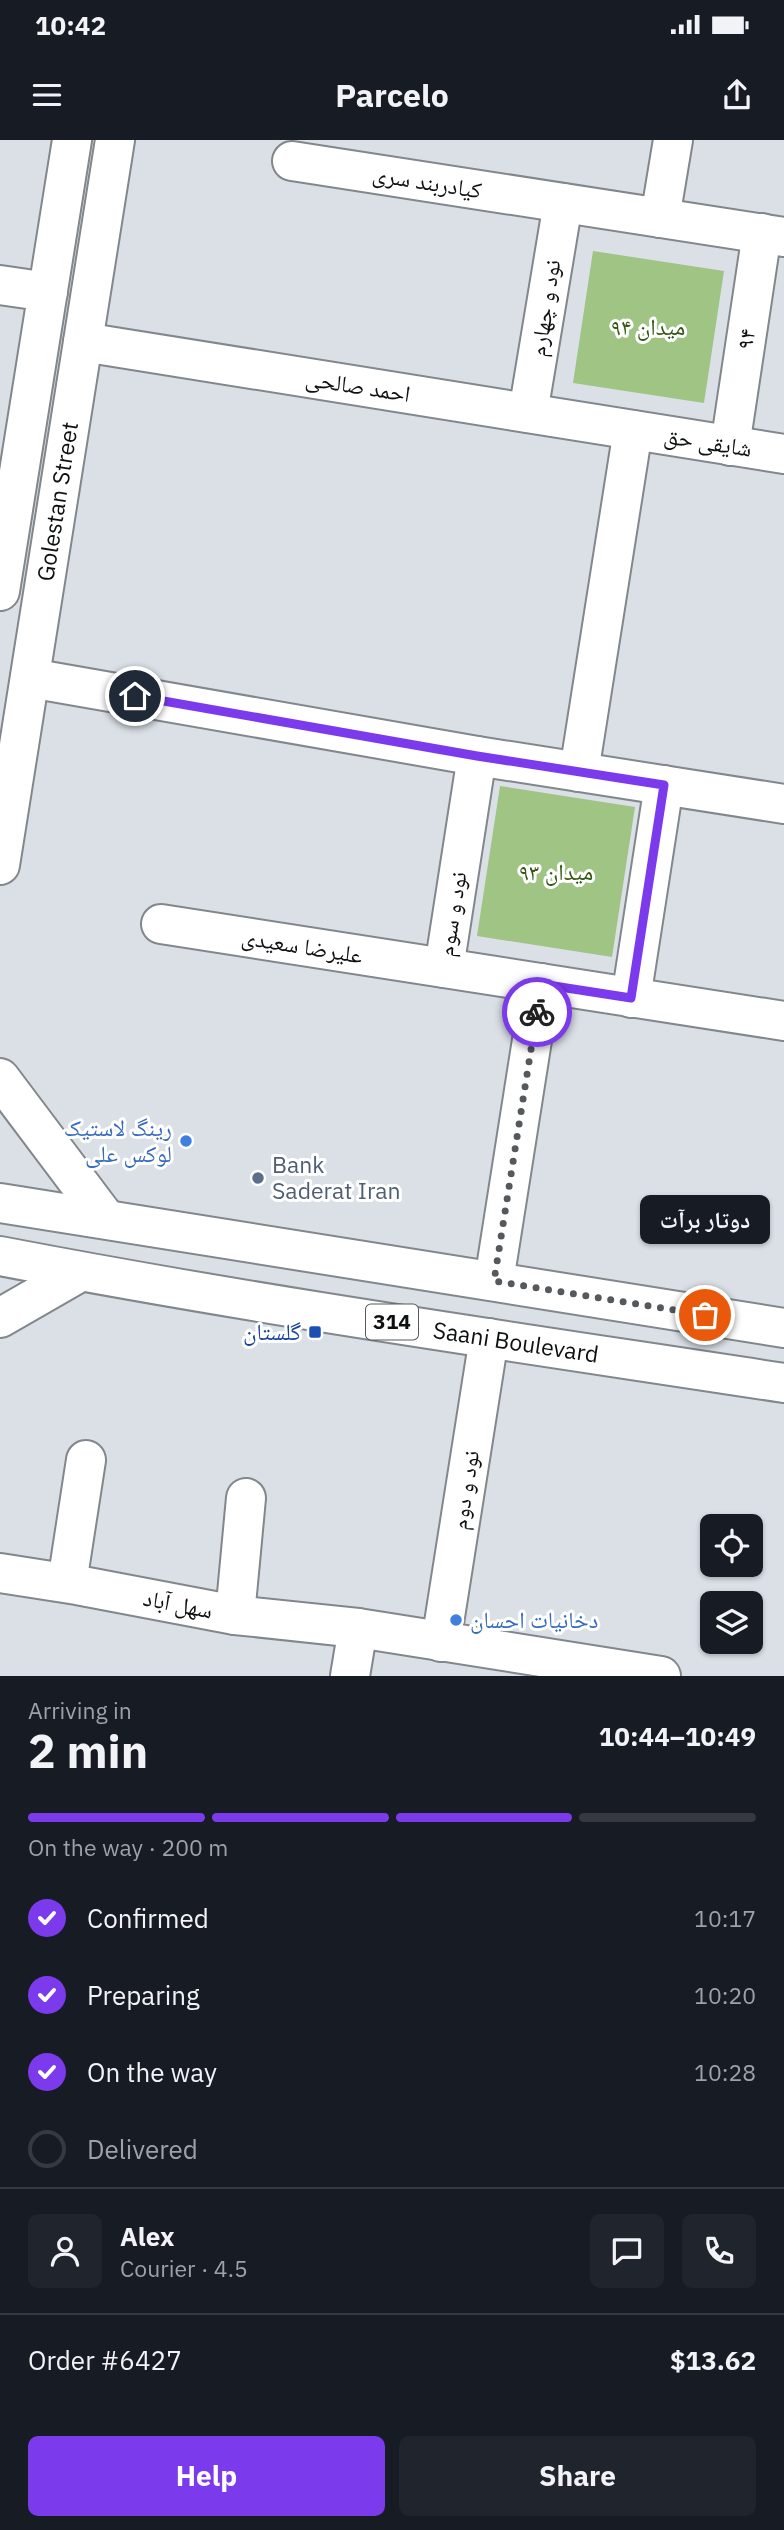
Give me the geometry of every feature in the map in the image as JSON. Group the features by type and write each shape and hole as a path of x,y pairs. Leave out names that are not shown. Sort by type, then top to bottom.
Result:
{"street":[{"name":"Golestan Street","path":"0,591 6,508 48,292 72,140"},
{"name":"Golestan Street","path":"0,864 116,140"},
{"path":"660,218 673,140"},
{"name":"کیادربند سری","path":"292,161 773,235"},
{"name":"نود و چهارم","path":"528,413 563,203"},
{"name":"۹۴","path":"730,446 773,235"},
{"path":"0,285 48,292"},
{"name":"احمد صالحی","path":"83,342 633,430"},
{"path":"579,772 633,430"},
{"name":"شایقی حق","path":"633,430 784,454"},
{"path":"30,678 477,756 784,804"},
{"name":"نود و سوم","path":"477,756 444,968 784,1021"},
{"path":"631,998 664,785"},
{"name":"علیرضا سعیدی","path":"161,924 444,968"},
{"path":"494,1281 541,984"},
{"path":"0,1078 106,1219"},
{"path":"0,1203 784,1328"},
{"name":"Saani Boulevard","path":"0,1256 80,1272 784,1383"},
{"path":"0,1318 80,1272"},
{"name":"نود و دوم","path":"441,1642 489,1338"},
{"path":"67,1583 86,1460"},
{"path":"235,1615 246,1498"},
{"name":"سهل آباد","path":"0,1573 235,1615 358,1628 441,1642 525,1665 661,1676"},
{"path":"350,1676 358,1628"}],"green space":[{"name":"میدان ۹۴","path":"593,251 724,271 704,403 573,383"},
{"name":"میدان ۹۳","path":"500,786 635,807 612,957 477,936"}],"way so far":[{"path":"537,1012 494,1281 705,1315"}],"place":[{"name":"رینگ لاستیک لوکس علی","path":"186,1141"},
{"name":"Bank Saderat Iran","path":"258,1178"},
{"name":"دوتار برآت","path":"705,1315"},
{"name":"گلستان","path":"315,1332"},
{"name":"دخانیات احسان","path":"456,1620"}],"route":[{"path":"135,696 477,756 664,785 631,998 541,984 537,1012"}]}
